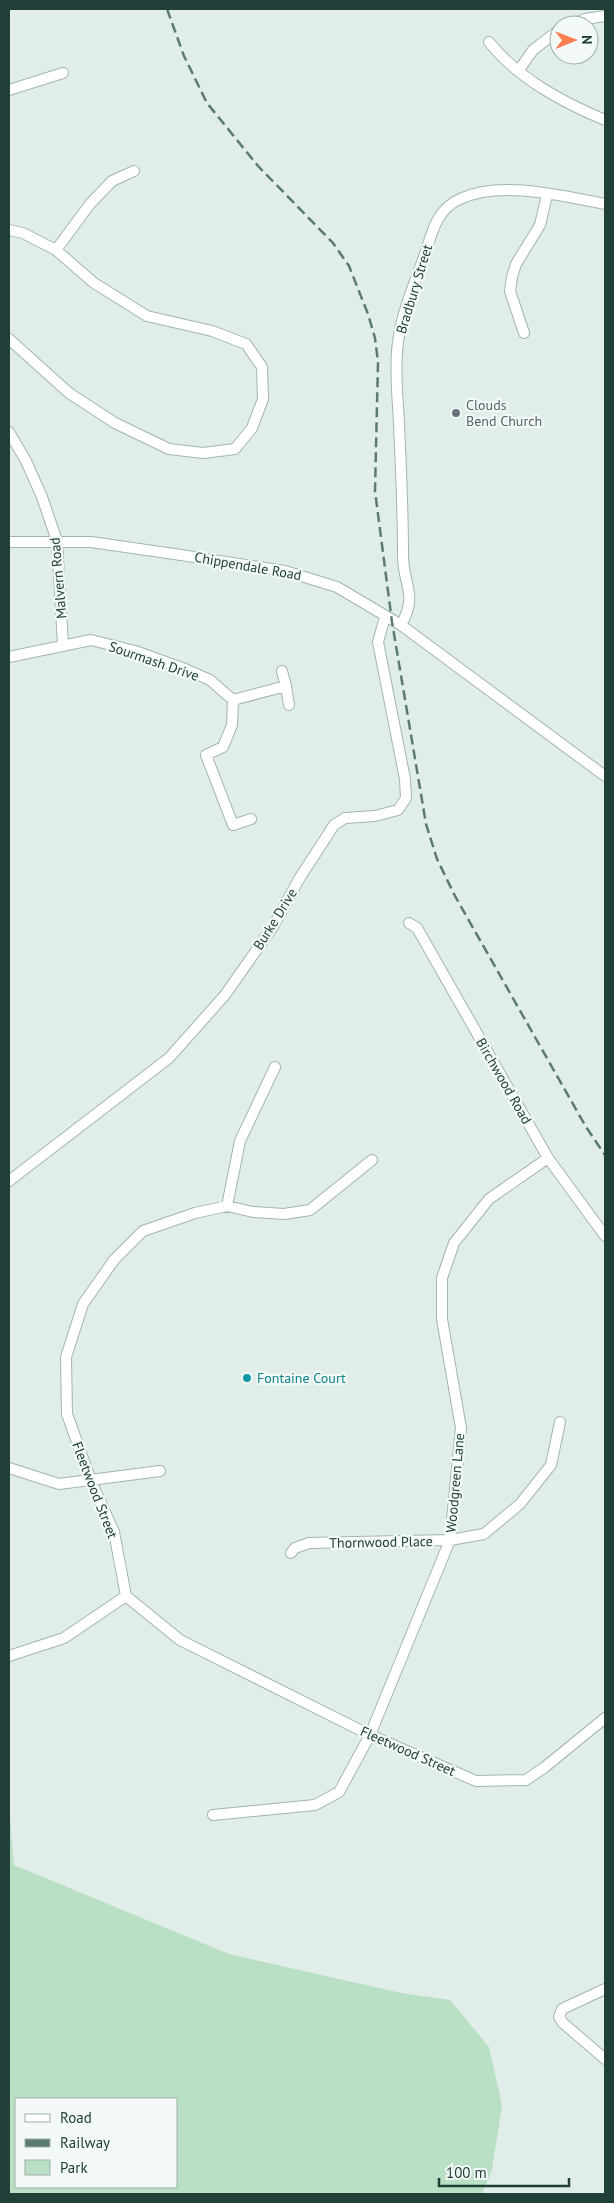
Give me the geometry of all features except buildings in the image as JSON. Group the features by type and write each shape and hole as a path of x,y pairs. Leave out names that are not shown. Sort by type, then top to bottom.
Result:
{"street":[{"path":"519,70 533,50 549,38"},
{"path":"489,42 499,54 556,98 605,120"},
{"path":"9,90 63,73"},
{"path":"56,250 90,204 112,181 134,171"},
{"name":"Bradbury Street","path":"401,625 409,610 410,598 402,564 402,486 397,352 403,318 433,229 443,210 458,199 478,192 499,190 547,194 605,204"},
{"path":"524,333 510,291 512,277 516,264 540,225 547,194"},
{"path":"9,230 23,234 56,250 94,283 147,316 212,331 246,344 262,367 263,399 252,428 235,449 203,453 169,449 115,423 69,393 9,339"},
{"name":"Malvern Road","path":"9,432 26,461 42,497 57,541 62,645"},
{"name":"Chippendale Road","path":"9,542 91,542 285,571 337,587 401,625 605,776"},
{"name":"Burke Drive","path":"9,1181 169,1058 226,995 274,925 299,879 334,825 345,818 375,816 398,810 406,798 405,779 378,642 385,617"},
{"name":"Sourmash Drive","path":"9,657 91,640 136,651 210,680 233,700"},
{"path":"282,671 289,705"},
{"path":"251,818 233,825 206,755 224,747 232,725 233,700 286,686"},
{"name":"Birchwood Road","path":"409,923 417,928 548,1158 605,1236"},
{"path":"228,1206 240,1141 275,1067"},
{"name":"Woodgreen Lane","path":"213,1815 315,1805 339,1792 370,1735 450,1540 461,1428 442,1319 442,1278 454,1243 489,1199 548,1158"},
{"name":"Fleetwood Street","path":"372,1160 310,1210 284,1214 253,1212 228,1206 195,1212 143,1231 114,1260 83,1304 66,1357 67,1414 91,1481 114,1532 126,1596 180,1640 370,1735 476,1781 526,1780 545,1768 605,1718"},
{"name":"Thornwood Place","path":"291,1553 295,1548 309,1543 450,1540 484,1534 520,1504 551,1465 560,1422"},
{"path":"9,1468 59,1484 160,1471"},
{"path":"9,1656 64,1638 126,1596"},
{"path":"605,1989 562,2009 559,2016 563,2023 605,2059"}],"green space":[{"path":"9,1807 14,1865 229,1954 401,1993 450,2000 489,2047 502,2105 492,2170 482,2194 9,2194"}],"railway":[{"path":"167,9 184,56 207,103 258,166 333,243 349,266 368,314 375,338 378,362 375,491 392,622 426,824 437,859 455,896 586,1127 605,1155"}],"place":[{"name":"Clouds Bend Church","path":"456,413"},
{"name":"Fontaine Court","path":"247,1378"}]}
